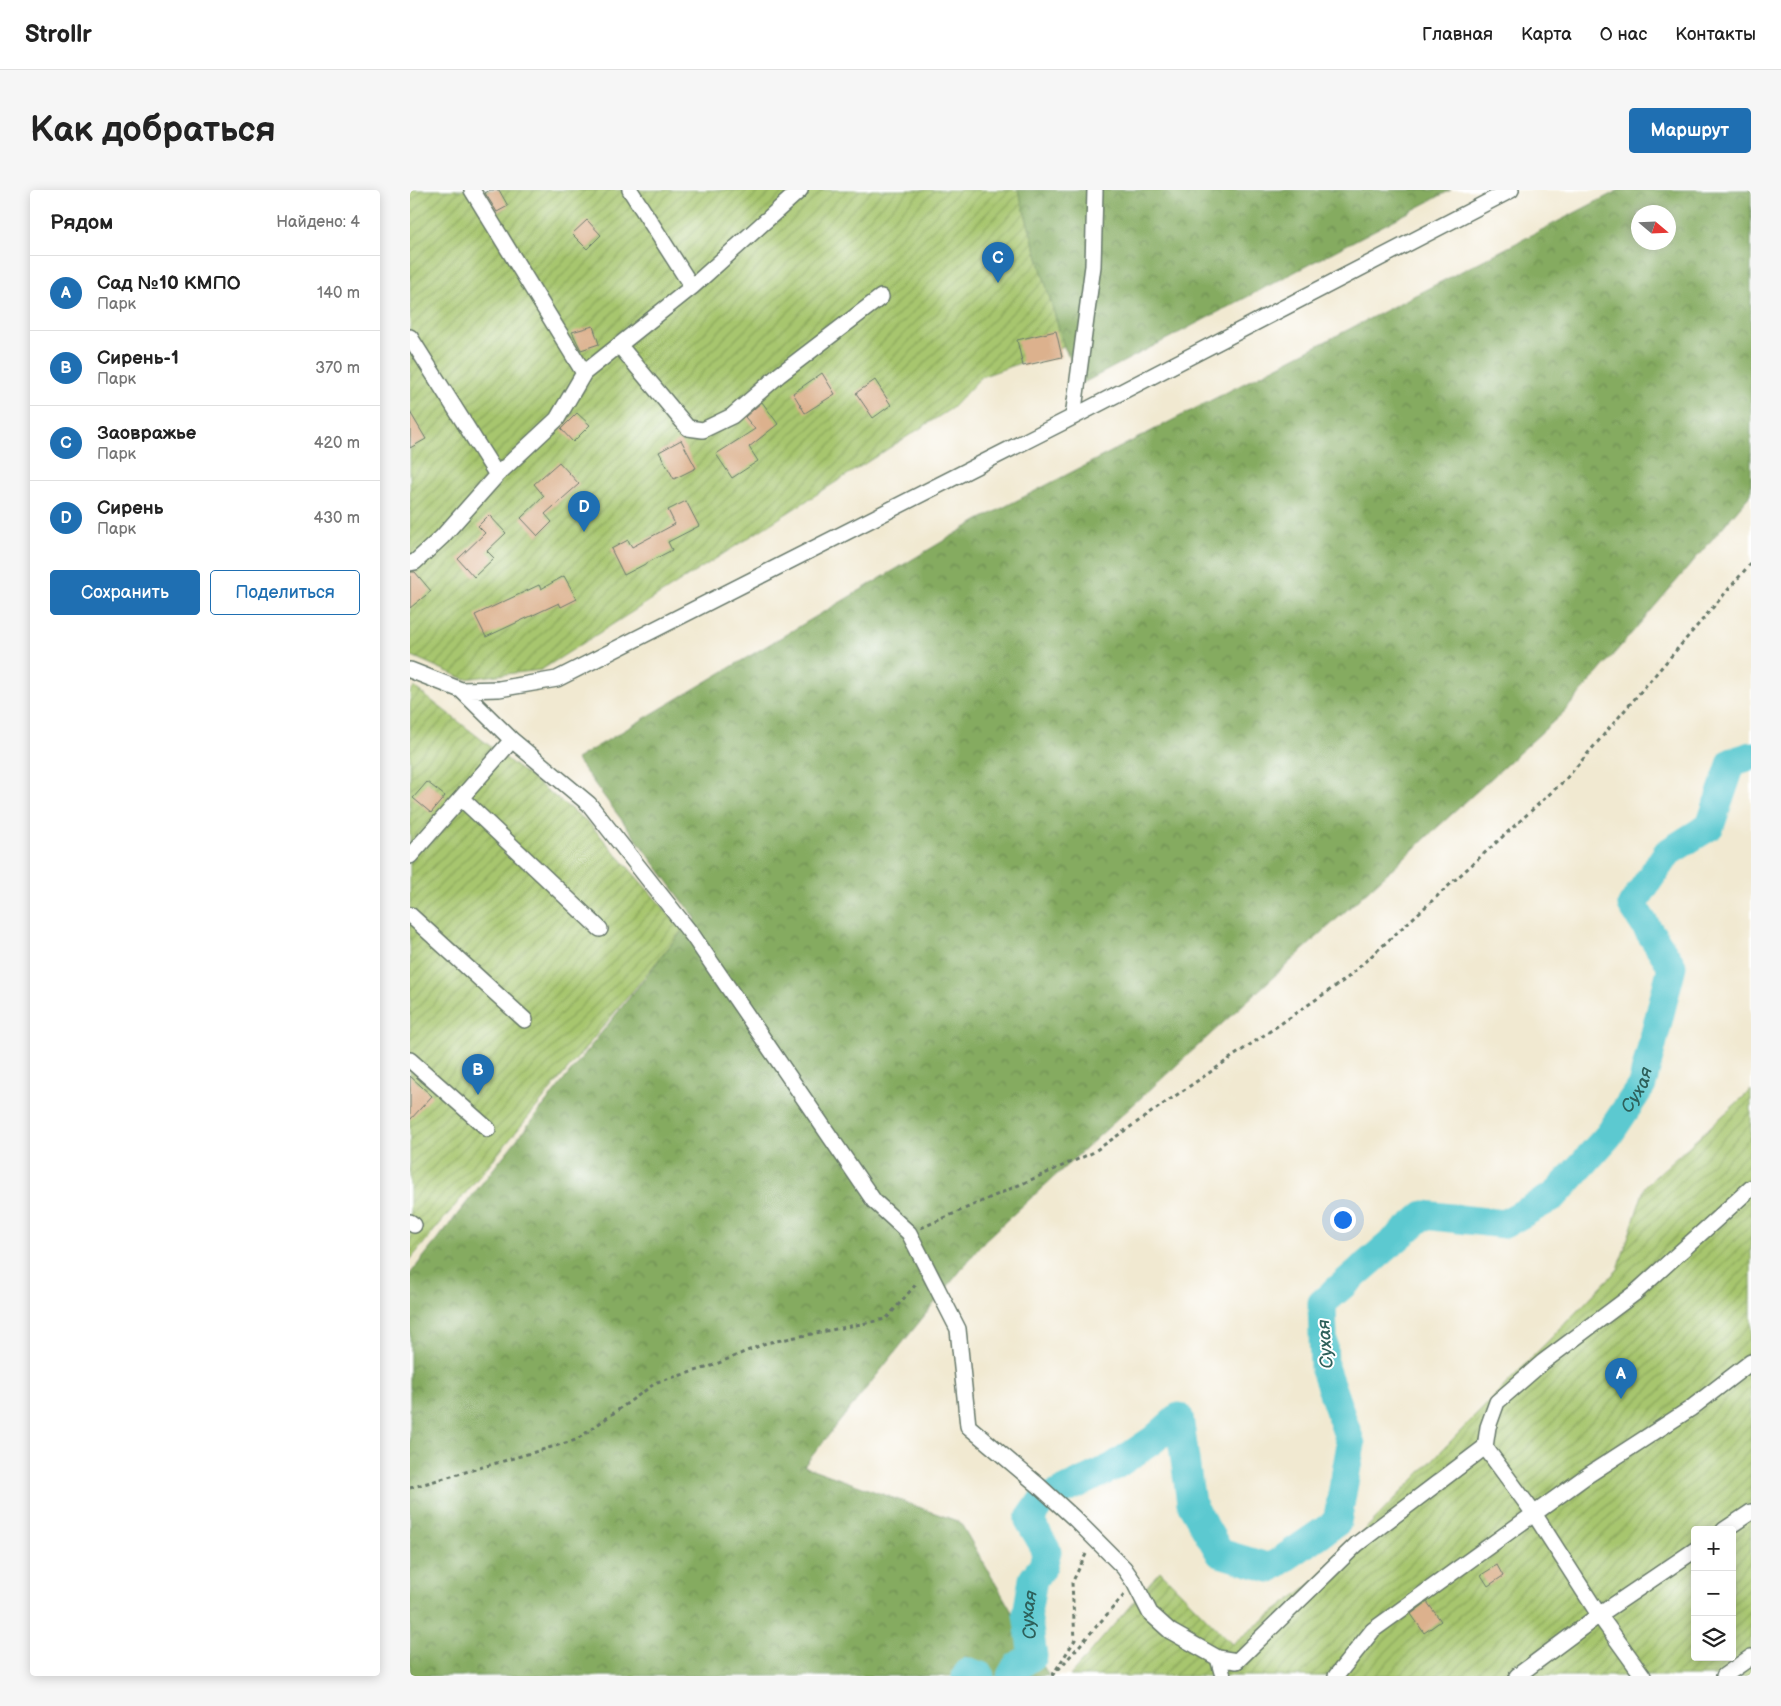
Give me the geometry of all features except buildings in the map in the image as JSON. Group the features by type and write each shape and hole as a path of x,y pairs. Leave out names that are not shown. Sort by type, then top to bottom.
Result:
{"street":[{"path":"472,190 584,373"},
{"path":"630,190 692,287"},
{"path":"410,563 414,562 442,537 497,475 557,420 584,373 692,287 800,190"},
{"path":"1073,417 1093,266 1095,190"},
{"path":"410,670 461,690 499,689 557,679 1073,417 1511,190"},
{"path":"619,345 688,428 703,430 732,416 779,375 881,297"},
{"path":"410,338 497,475"},
{"path":"461,690 512,740 589,804 693,936 874,1201 909,1233 958,1329 968,1426 1038,1484 1094,1537 1124,1568 1135,1584 1150,1613 1170,1631 1218,1658 1237,1661 1357,1544 1485,1447 1488,1427 1497,1402 1543,1362 1635,1294 1751,1189"},
{"path":"410,856 512,740"},
{"path":"461,798 600,929"},
{"path":"410,915 525,1020"},
{"path":"410,1060 488,1129"},
{"path":"1336,1676 1373,1630 1535,1515 1585,1477 1690,1409 1751,1362"},
{"path":"1485,1447 1535,1515 1599,1615 1643,1676"},
{"path":"1730,1526 1751,1512"},
{"path":"1517,1676 1599,1615 1691,1553"},
{"path":"1724,1676 1751,1656"},
{"path":"1218,1658 1223,1676"}],"path":[{"path":"909,1233 1092,1153 1346,979 1565,780 1751,563"},
{"path":"410,1488 576,1440 657,1382 709,1367 766,1343 886,1319 928,1270"},
{"path":"1052,1676 1075,1640 1072,1583 1094,1537"},
{"path":"1052,1676 1135,1584"}],"green space":[{"path":"410,190 1018,190 1064,347 981,377 952,408 541,670 464,679 410,655"},
{"path":"1018,190 1451,190 1083,383 1064,347"},
{"path":"1619,190 1751,190 1751,494 1565,711 985,1240 804,1466 960,1522 1049,1676 410,1676 410,1274 683,930 696,919 576,759 977,521"},
{"path":"414,687 589,823 683,930 410,1260 410,692"},
{"path":"1751,1090 1751,1676 1070,1676 1160,1571 1232,1644 1316,1580 1618,1269 1645,1186"}],"waterway":[{"name":"Сухая","path":"1011,1676 1016,1667 1033,1656 1027,1614 1033,1579 1043,1566 1047,1551 1029,1520 1042,1501 1113,1467 1153,1440 1179,1417 1191,1503 1220,1553 1270,1568 1337,1522 1351,1444 1324,1367 1322,1303 1424,1215 1504,1224 1554,1196 1608,1136 1642,1085 1672,966 1632,905 1667,853 1710,826 1732,762 1751,756"},
{"name":"Сухая","path":"966,1676 969,1672 980,1676"}],"place":[{"name":"Заовражье","path":"998,283"},
{"name":"Сирень","path":"584,532"},
{"name":"Сирень-1","path":"478,1095"},
{"name":"Сад №10 КМПО","path":"1621,1399"}]}
